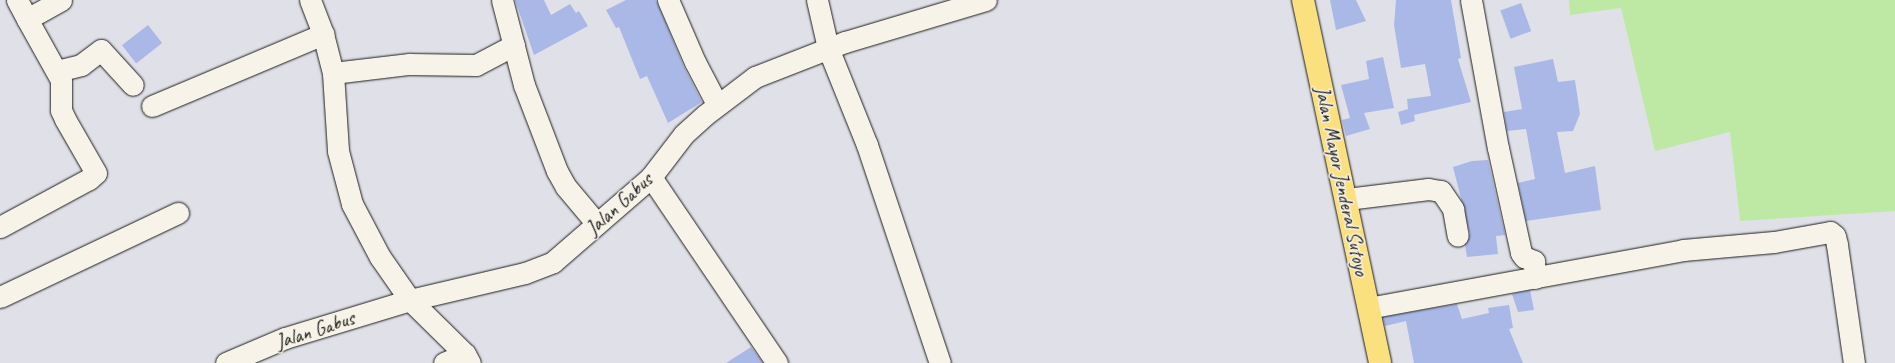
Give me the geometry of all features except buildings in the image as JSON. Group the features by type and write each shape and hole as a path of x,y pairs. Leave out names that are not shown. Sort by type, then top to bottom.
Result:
{"main road":[{"name":"Jalan Mayor Jenderal Sutoyo","path":"1303,0 1347,199 1380,363"}],"street":[{"path":"0,227 88,180 96,173 61,110 61,80 57,71 16,0"},
{"path":"27,19 61,0"},
{"path":"310,0 323,34 333,72 338,151 352,204 380,257 410,300 468,358"},
{"path":"502,0 524,85 557,171 566,187 597,224"},
{"path":"668,0 695,62 717,104"},
{"path":"817,0 836,45 860,126 940,363"},
{"name":"Jalan Gabus","path":"226,363 285,338 410,300 525,273 553,262 631,197 651,177 684,134 717,104 755,77 836,45 986,0"},
{"path":"1472,0 1498,148 1521,253 1535,270"},
{"path":"152,106 323,34"},
{"path":"333,72 409,64 476,65 514,45"},
{"path":"57,71 81,65 101,50 133,85"},
{"path":"651,177 777,363"},
{"path":"1347,199 1428,189 1441,191 1453,209 1458,236"},
{"path":"631,197 668,201"},
{"path":"0,297 178,213"},
{"path":"1367,300 1535,270 1683,250 1774,242 1830,232 1835,236 1837,245 1854,363"},
{"path":"444,363 468,358"}],"green space":[{"path":"1569,0 1895,0 1895,211 1740,221 1730,132 1655,151 1621,8 1570,15"}]}
